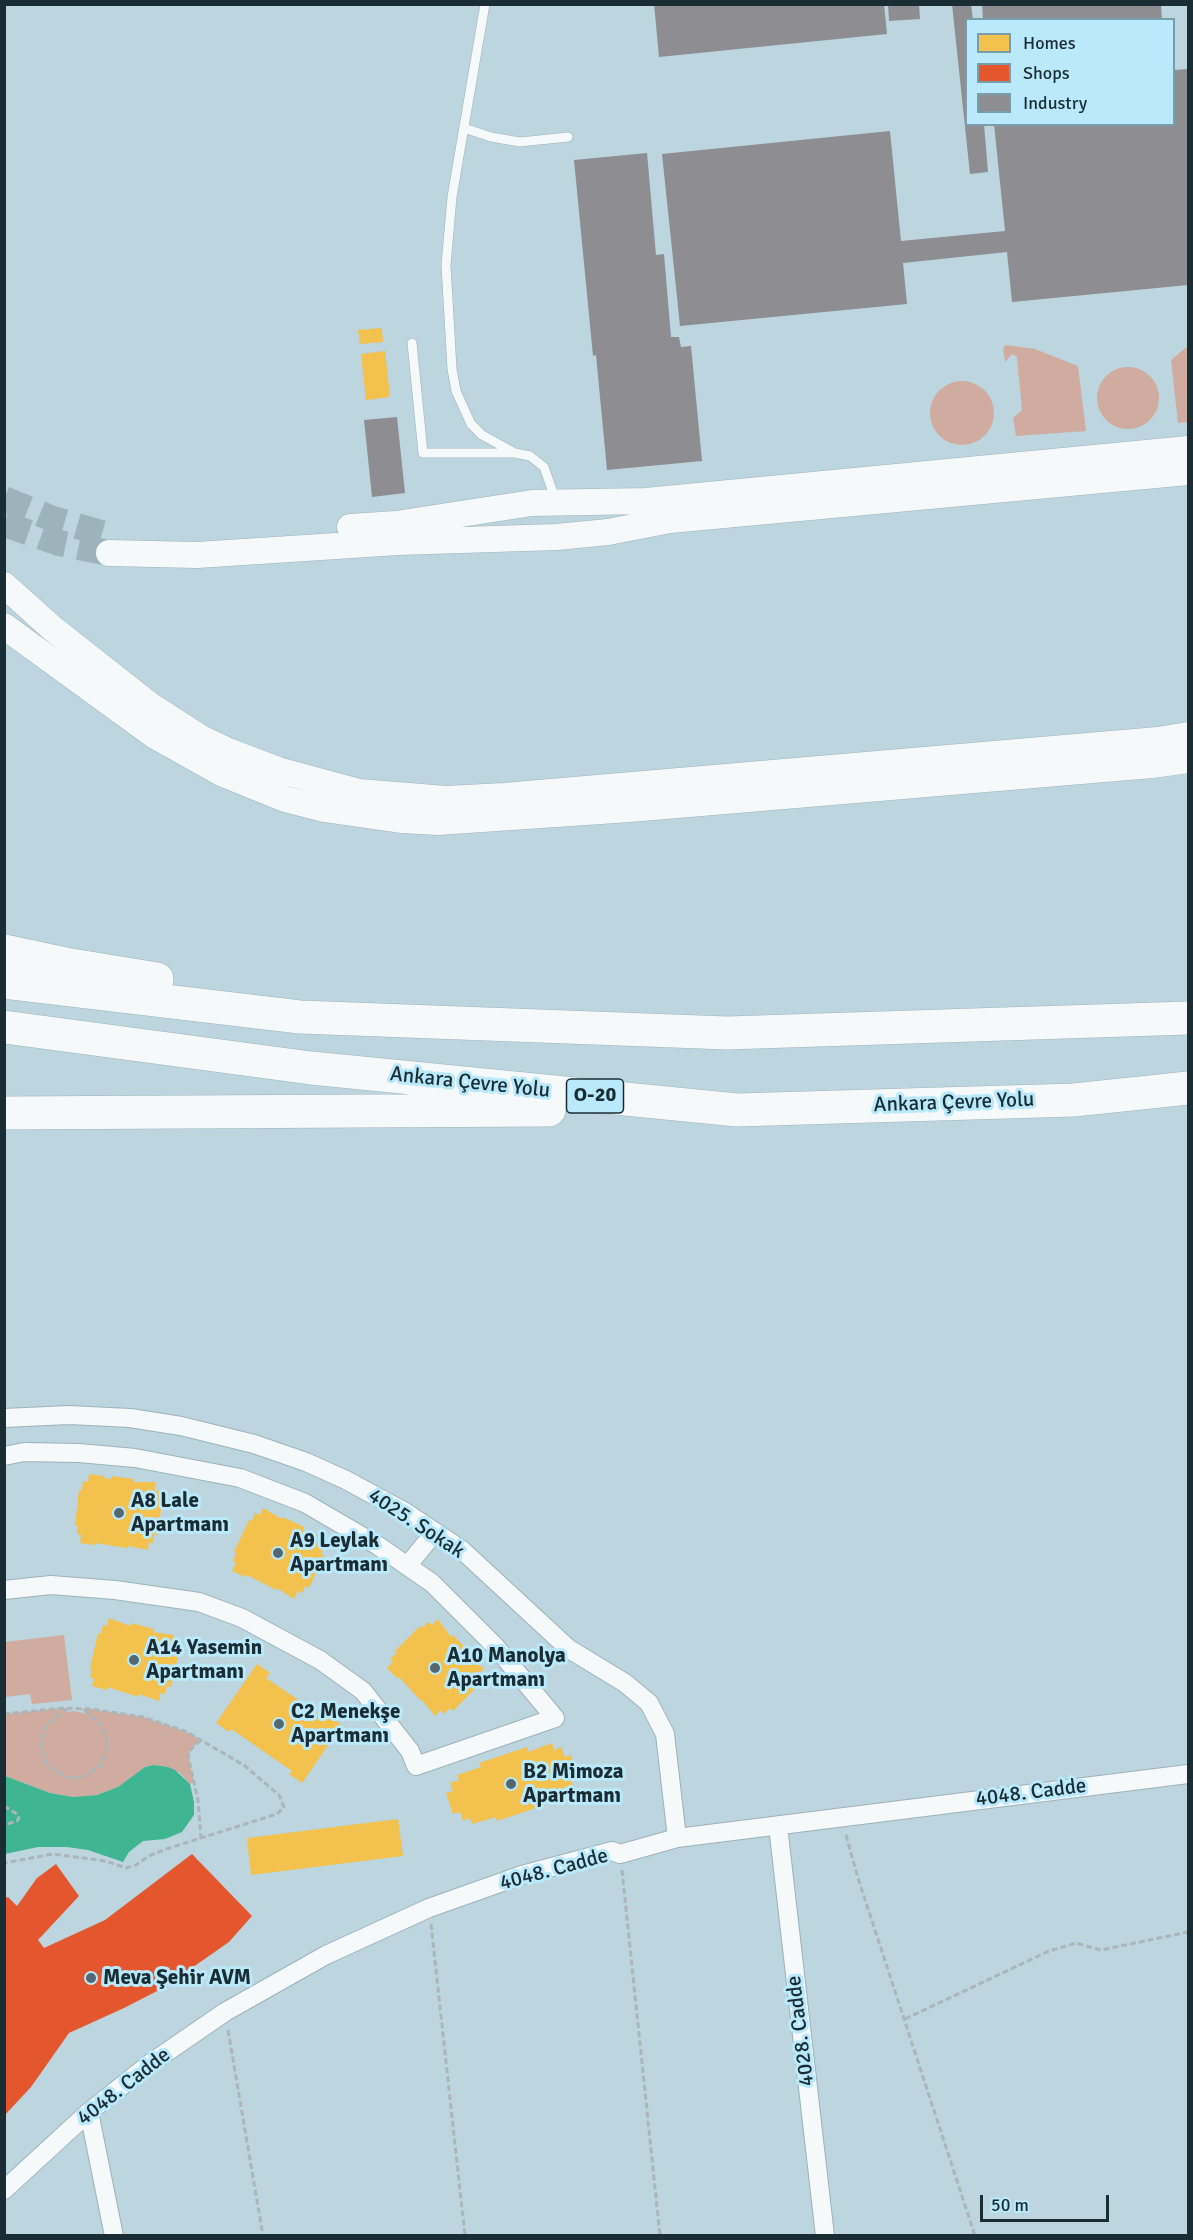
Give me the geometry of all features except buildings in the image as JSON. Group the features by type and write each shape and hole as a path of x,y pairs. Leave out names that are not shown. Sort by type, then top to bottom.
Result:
{"highway":[{"path":"4,951 65,964 202,986 300,1017"},
{"path":"4,982 300,1017 727,1033 1188,1018"},
{"name":"Ankara Çevre Yolu","path":"4,1027 310,1068 737,1110 1074,1100 1188,1088"},
{"path":"4,1113 737,1110"}],"main road":[{"path":"1188,449 646,501 532,502 396,524 111,544 197,555 398,542 557,537 608,532 670,520 1188,472"},
{"path":"556,501 542,509 539,519 542,530 557,537"},
{"path":"4,585 52,628 135,694 201,738 278,770 359,792 446,799 504,796 1146,741 1188,735"},
{"path":"4,626 155,736 221,773 285,799 324,809 400,820 438,822 641,808 1152,765 1188,760"}],"street":[{"name":"4025. Sokak","path":"4,1418 69,1415 130,1418 181,1426 254,1444 306,1462 346,1480 405,1512 470,1557 570,1649 626,1683 649,1703 665,1734 677,1838"},
{"path":"4,1456 24,1452 79,1453 135,1458 240,1478 305,1503 342,1523 432,1583 495,1646 555,1718 416,1766 410,1751 363,1691 320,1660 242,1618 199,1602 115,1590 51,1585 4,1590"},
{"path":"407,1566 435,1532"},
{"name":"4048. Cadde","path":"4,2190 89,2112 148,2065 225,2012 326,1955 429,1908 522,1875 612,1851 620,1854 677,1838 1188,1774"},
{"name":"4028. Cadde","path":"778,1826 825,2235"},
{"path":"89,2112 114,2235"}],"lane":[{"path":"486,4 452,197 446,265 452,369 456,392 471,424 482,435 515,453"},
{"path":"464,128 492,137 520,142 568,136"},
{"path":"412,344 423,453 515,453 530,456 544,467 556,501"}],"path":[{"path":"70,1708 46,1726 41,1747 49,1767 66,1777 76,1778 86,1776 102,1764 108,1745 102,1726 81,1709"},
{"path":"4,1714 70,1708 143,1717 187,1732 245,1766 279,1795 285,1808 277,1814 166,1849 126,1868 106,1861 53,1854 4,1863"},
{"path":"201,1740 192,1748 188,1756 198,1800 201,1839"},
{"path":"4,1806 17,1814 19,1818 4,1825"},
{"path":"842,1817 858,1878 975,2235"},
{"path":"620,1854 660,2235"},
{"path":"429,1908 465,2235"},
{"path":"905,2019 1049,1951 1076,1943 1101,1950 1188,1932"},
{"path":"225,2012 263,2235"}],"shaded area":[{"path":"1006,345 1035,349 1078,366 1086,431 1016,436 1013,418 1022,410 1017,357 1012,354 1005,362 1003,348"},
{"path":"1188,346 1188,422 1178,423 1171,360"},
{"path":"1128,367 1145,372 1150,376 1154,381 1159,398 1154,415 1150,420 1145,424 1128,429 1111,424 1106,420 1102,415 1097,398 1102,381 1106,376 1111,372"},
{"path":"962,381 985,390 994,413 985,436 962,445 939,436 930,413 939,390"},
{"path":"64,1635 72,1700 32,1704 30,1694 5,1697 5,1642"},
{"path":"70,1708 65,1712 88,1714 81,1709 91,1709 143,1717 187,1732 201,1740 192,1748 188,1756 194,1782 190,1784 180,1773 168,1767 154,1765 145,1767 118,1787 97,1795 73,1797 50,1793 5,1776 4,1714"},
{"path":"154,1765 175,1770 190,1784 194,1815 182,1832 165,1839 143,1841 129,1852 123,1862 88,1850 67,1847 38,1847 5,1854 5,1776 50,1793 73,1797 97,1795 118,1787 145,1767"}],"tunnel":[{"path":"4,499 53,519 112,536"},
{"path":"4,524 59,543 109,553"}],"place":[{"name":"A8 Lale Apartmanı","path":"119,1513"},
{"name":"A9 Leylak Apartmanı","path":"278,1553"},
{"name":"A14 Yasemin Apartmanı","path":"134,1660"},
{"name":"A10 Manolya Apartmanı","path":"435,1668"},
{"name":"C2 Menekşe Apartmanı","path":"279,1724"},
{"name":"B2 Mimoza Apartmanı","path":"511,1784"},
{"name":"Meva Şehir AVM","path":"91,1978"}]}
